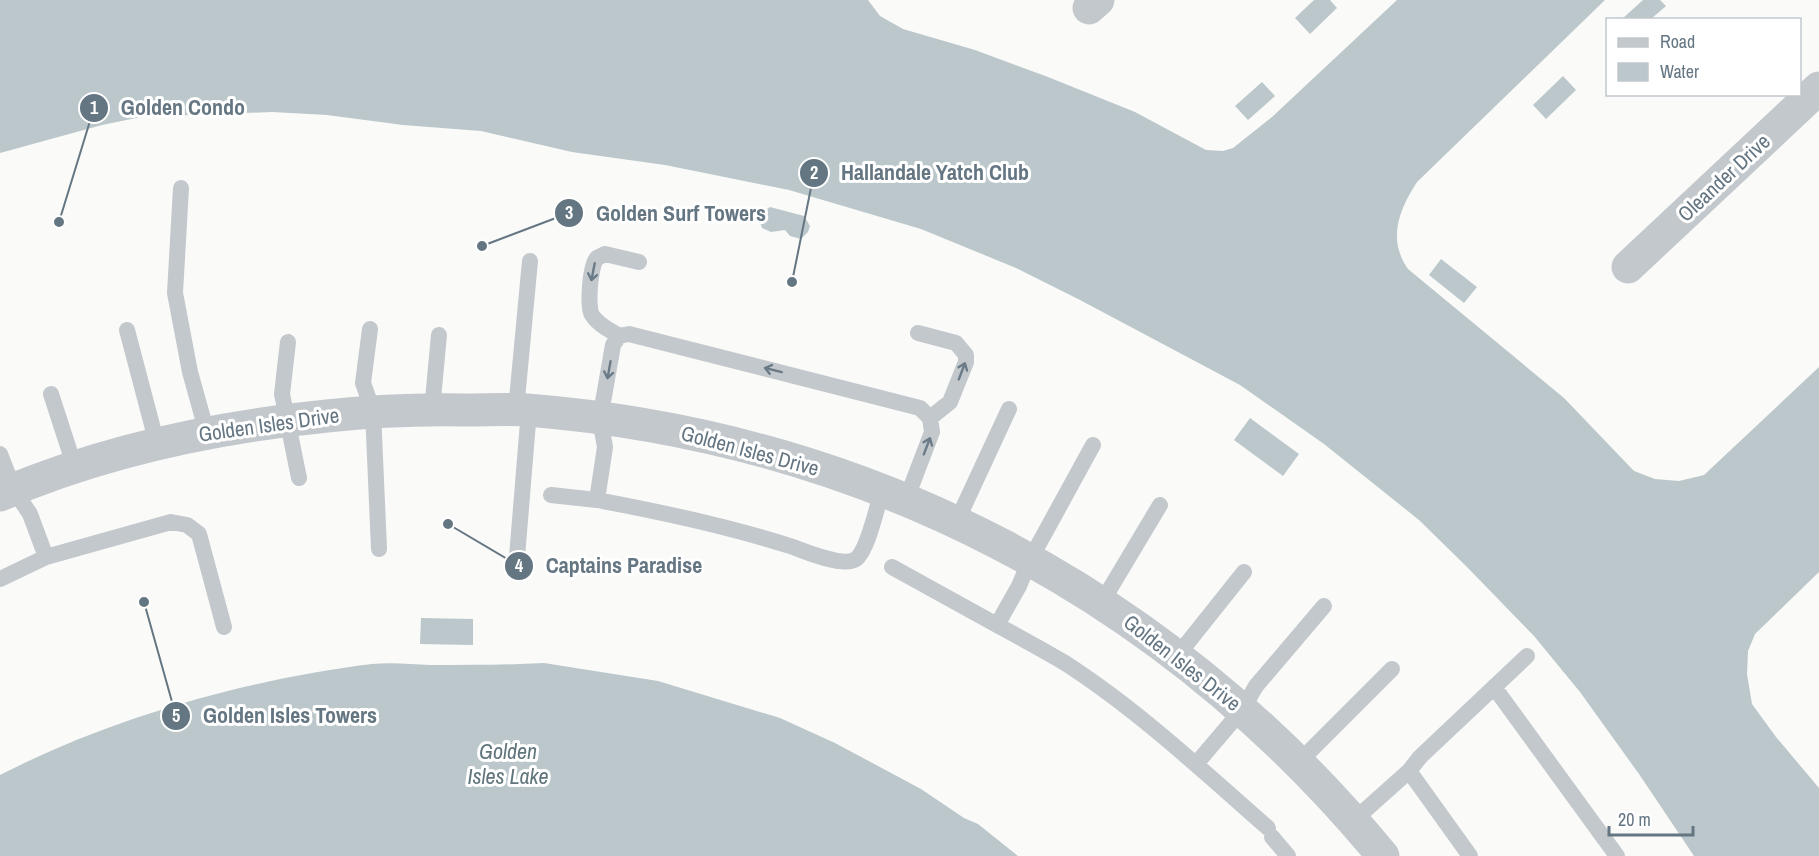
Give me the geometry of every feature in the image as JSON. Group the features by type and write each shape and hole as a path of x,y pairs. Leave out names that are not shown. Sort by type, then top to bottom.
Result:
{"street":[{"name":"Oleander Drive","path":"1629,267 1819,88"},
{"name":"Golden Isles Drive","path":"7,493 75,468 157,444 287,420 373,411 522,410 655,427 735,444 815,466 957,521 1102,602 1177,656 1242,710 1298,763 1383,856"}],"lane":[{"path":"181,188 175,293 190,372 207,433"},
{"path":"551,495 597,500 665,513 782,543 844,563 856,560 863,550 932,432 930,418 920,408 629,334 619,336 600,324 593,317 589,307 593,266 597,258 605,254 639,262"},
{"path":"517,557 530,261"},
{"path":"370,329 363,383 373,411 379,549"},
{"path":"128,330 157,444"},
{"path":"918,333 956,344 966,355 966,362 950,402 930,418"},
{"path":"432,410 439,335"},
{"path":"597,500 605,447 600,419 613,345 619,336"},
{"path":"288,342 282,394 299,478"},
{"path":"51,394 75,468"},
{"path":"957,521 1010,408"},
{"path":"997,625 1094,445"},
{"path":"0,454 7,493 30,514 46,557"},
{"path":"1102,602 1160,505"},
{"path":"0,579 46,557 171,522 187,525 199,534 224,627"},
{"path":"892,567 1065,664 1132,712 1196,764 1270,833 1288,856"},
{"path":"1177,656 1244,572"},
{"path":"1196,764 1242,710 1256,686 1324,606"},
{"path":"1353,821 1409,771 1420,757 1527,656"},
{"path":"1298,763 1392,669"},
{"path":"1494,687 1617,856"},
{"path":"1409,771 1470,856"}],"water":[{"path":"0,0 868,0 880,16 903,29 975,50 1048,77 1135,112 1206,150 1223,151 1233,148 1272,117 1397,0 1605,0 1417,182 1401,214 1397,236 1398,247 1408,269 1564,398 1634,471 1655,479 1679,481 1704,475 1819,367 1819,572 1755,634 1748,651 1747,674 1752,704 1776,737 1819,788 1819,856 1694,856 1580,692 1534,636 1419,520 1324,444 1240,385 1016,268 921,229 789,190 665,165 572,152 481,131 403,125 327,115 272,112 141,117 102,125 0,153"},
{"path":"1314,0 1330,0 1337,8 1310,34 1295,18"},
{"path":"1643,0 1660,0 1666,6 1652,18 1623,18"},
{"path":"1563,76 1576,90 1546,119 1533,105"},
{"path":"1262,82 1275,96 1248,120 1235,106"},
{"path":"770,207 804,216 810,226 808,232 801,239 790,236 785,230 771,232 762,228 758,215"},
{"path":"1441,259 1477,287 1464,303 1429,275"},
{"path":"1250,418 1299,454 1283,476 1234,440"},
{"path":"421,618 473,619 473,645 420,644"},
{"name":"Golden Isles Lake","path":"544,663 658,681 780,718 835,743 921,789 964,818 978,824 1018,856 0,856 0,775 43,754 134,719 229,691 277,680 372,664"}],"place":[{"name":"Golden Condo","path":"59,222"},
{"name":"Golden Surf Towers","path":"482,246"},
{"name":"Hallandale Yatch Club","path":"792,282"},
{"name":"Captains Paradise","path":"448,524"},
{"name":"Golden Isles Towers","path":"144,602"}]}
